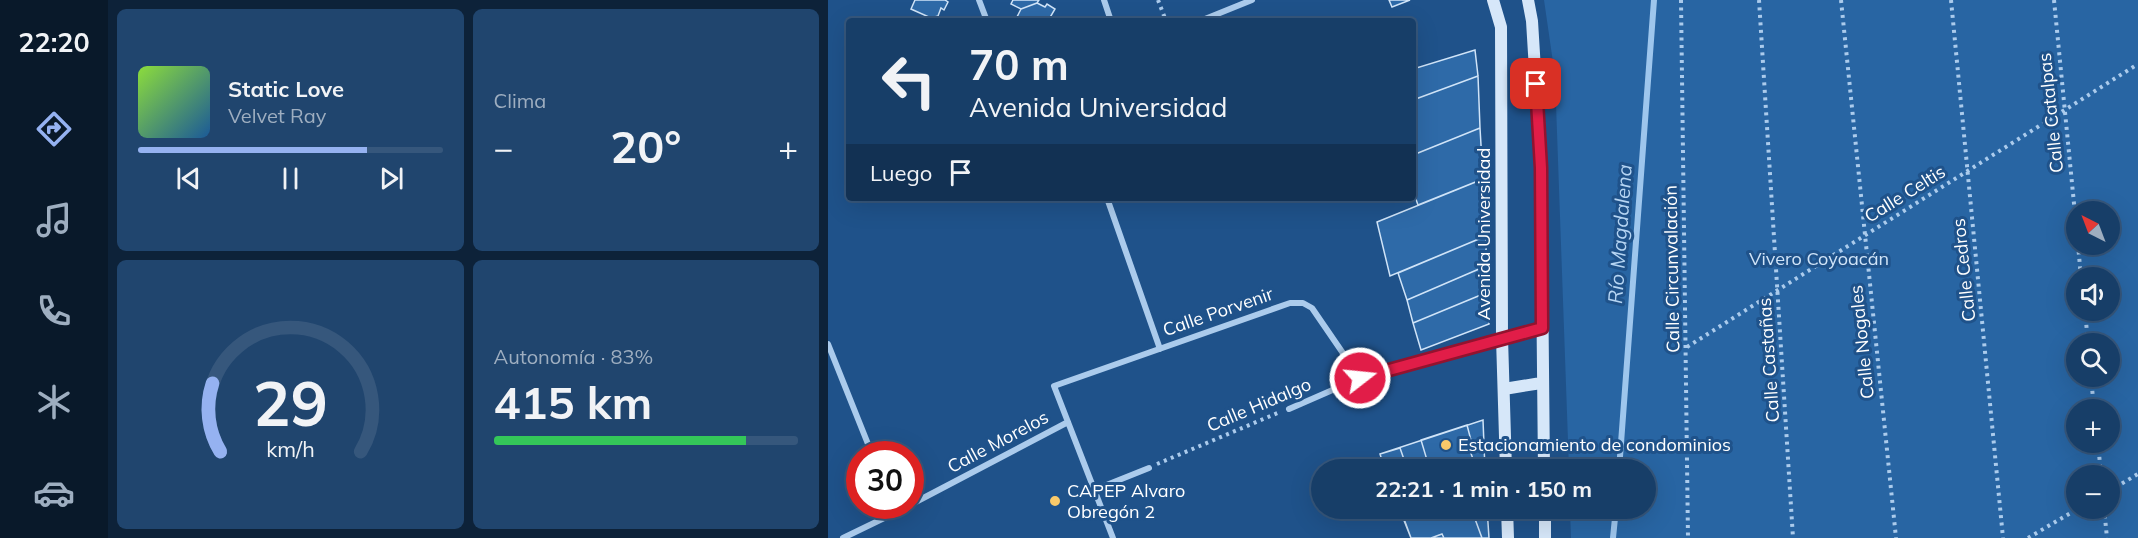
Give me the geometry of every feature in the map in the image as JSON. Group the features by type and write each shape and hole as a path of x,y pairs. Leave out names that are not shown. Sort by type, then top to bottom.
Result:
{"main road":[{"name":"Avenida Universidad","path":"1493,0 1501,27 1502,338 1506,459"},
{"path":"1528,0 1532,21 1541,168 1541,383 1544,459"},
{"path":"1504,389 1541,383"},
{"path":"1507,519 1508,538"},
{"path":"1545,519 1545,538"}],"street":[{"path":"979,0 986,18"},
{"path":"1104,0 1111,18"},
{"path":"1207,18 1252,0"},
{"path":"1108,201 1160,349"},
{"name":"Calle Porvenir","path":"1068,422 1054,386 1290,303 1303,303 1312,308 1360,378"},
{"name":"Calle Hidalgo","path":"1289,409 1360,378 1542,328"},
{"path":"828,344 867,441"},
{"path":"1068,422 1113,538"},
{"name":"Calle Morelos","path":"924,498 1068,422"},
{"path":"1094,489 1149,468"},
{"name":"Calle Morelos","path":"843,538 876,519"}],"path":[{"path":"1158,0 1165,18"},
{"name":"Calle Circunvalación","path":"1681,0 1688,538"},
{"name":"Calle Castañas","path":"1759,0 1793,538"},
{"name":"Calle Nogales","path":"1841,0 1896,538"},
{"name":"Calle Cedros","path":"1951,0 2003,538"},
{"name":"Calle Catalpas","path":"2054,0 2074,201"},
{"name":"Calle Celtis","path":"1686,348 2138,64"},
{"name":"Calle Hidalgo","path":"1149,468 1289,409"},
{"path":"2120,485 2138,474"},
{"path":"2028,538 2066,516"},
{"path":"2105,519 2107,538"}],"green space":[{"name":"Vivero Coyoacán","path":"1544,0 2138,0 2138,538 1571,538 1570,519 1656,519 1656,459 1569,459 1555,76"}],"building":[{"path":"915,0 945,0 948,2 944,10 941,8 938,16 931,18 911,9"},
{"path":"1013,0 1039,0 1021,9 1011,4"},
{"path":"1389,0 1410,0 1392,7"},
{"path":"1037,3 1045,7 1047,4 1055,9 1050,18 1019,18 1017,17 1021,9"},
{"path":"1475,50 1478,76 1416,99 1416,68"},
{"path":"1478,76 1480,128 1416,154 1416,99"},
{"path":"1480,128 1483,179 1418,205 1416,154"},
{"path":"1483,179 1486,236 1390,276 1377,222"},
{"path":"1486,236 1486,266 1407,300 1398,273"},
{"path":"1486,266 1488,292 1413,323 1407,300"},
{"path":"1488,292 1489,324 1421,350 1413,323"},
{"name":"Estacionamiento de condominios","path":"1483,420 1485,459 1382,459 1380,454"},
{"path":"1467,425 1473,448 1469,448 1473,459 1427,459 1421,440"},
{"path":"1400,448 1404,459 1382,459 1380,454"},
{"path":"1403,519 1475,519 1482,538 1444,538 1442,534 1431,538 1411,538"},
{"name":"Estacionamiento de condominios","path":"1404,519 1488,519 1489,538 1411,538"}],"waterway":[{"name":"Río Magdalena","path":"1620,459 1654,0"},
{"name":"Río Magdalena","path":"1613,538 1615,519"}],"place":[{"name":"Estacionamiento de condominios","path":"1446,445"},
{"name":"CAPEP Alvaro Obregón 2","path":"1055,501"}],"route":[{"path":"1360,378 1542,328 1541,168 1536,84"}]}
